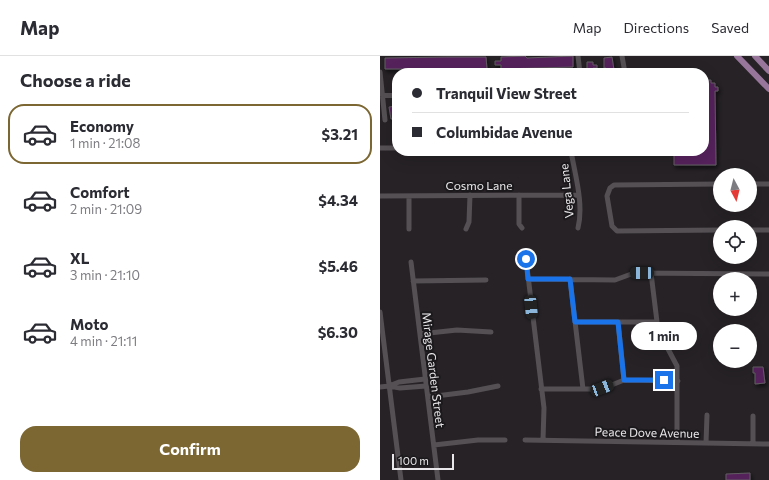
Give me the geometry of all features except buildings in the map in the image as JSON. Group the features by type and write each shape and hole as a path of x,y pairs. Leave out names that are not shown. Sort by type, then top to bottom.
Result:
{"main road":[{"path":"737,56 767,85"},
{"path":"755,56 769,71"}],"street":[{"path":"578,56 579,68"},
{"path":"622,56 624,68"},
{"path":"380,72 384,120"},
{"path":"381,95 392,96"},
{"path":"380,148 392,148"},
{"name":"Vega Lane","path":"573,156 580,220 578,228"},
{"path":"713,184 618,185 610,188 607,196 611,223 614,230 713,230"},
{"path":"757,184 769,184"},
{"path":"466,228 469,222 470,195"},
{"path":"519,195 519,224 522,228"},
{"name":"Cosmo Lane","path":"380,196 578,195"},
{"path":"409,196 409,229"},
{"path":"757,230 769,230"},
{"path":"526,259 544,408 543,440"},
{"name":"Mirage Garden Street","path":"411,262 438,480"},
{"path":"528,279 615,280 634,273 769,274"},
{"path":"651,273 658,330 677,366 677,442"},
{"path":"570,279 583,389"},
{"path":"413,281 486,280"},
{"path":"380,312 401,480"},
{"path":"575,322 657,322"},
{"path":"618,322 624,380"},
{"path":"420,334 457,330 491,332"},
{"path":"380,387 389,386 399,382 425,379"},
{"path":"541,388 602,388 624,380 678,381"},
{"path":"389,386 400,388 426,386"},
{"path":"428,397 468,392 498,386"},
{"path":"706,443 707,415"},
{"path":"753,416 753,443"},
{"path":"434,445 478,440 505,440"},
{"name":"Peace Dove Avenue","path":"525,440 769,444"}],"route":[{"path":"526,259 528,279 570,279 575,322 618,322 624,380 664,380"}]}
